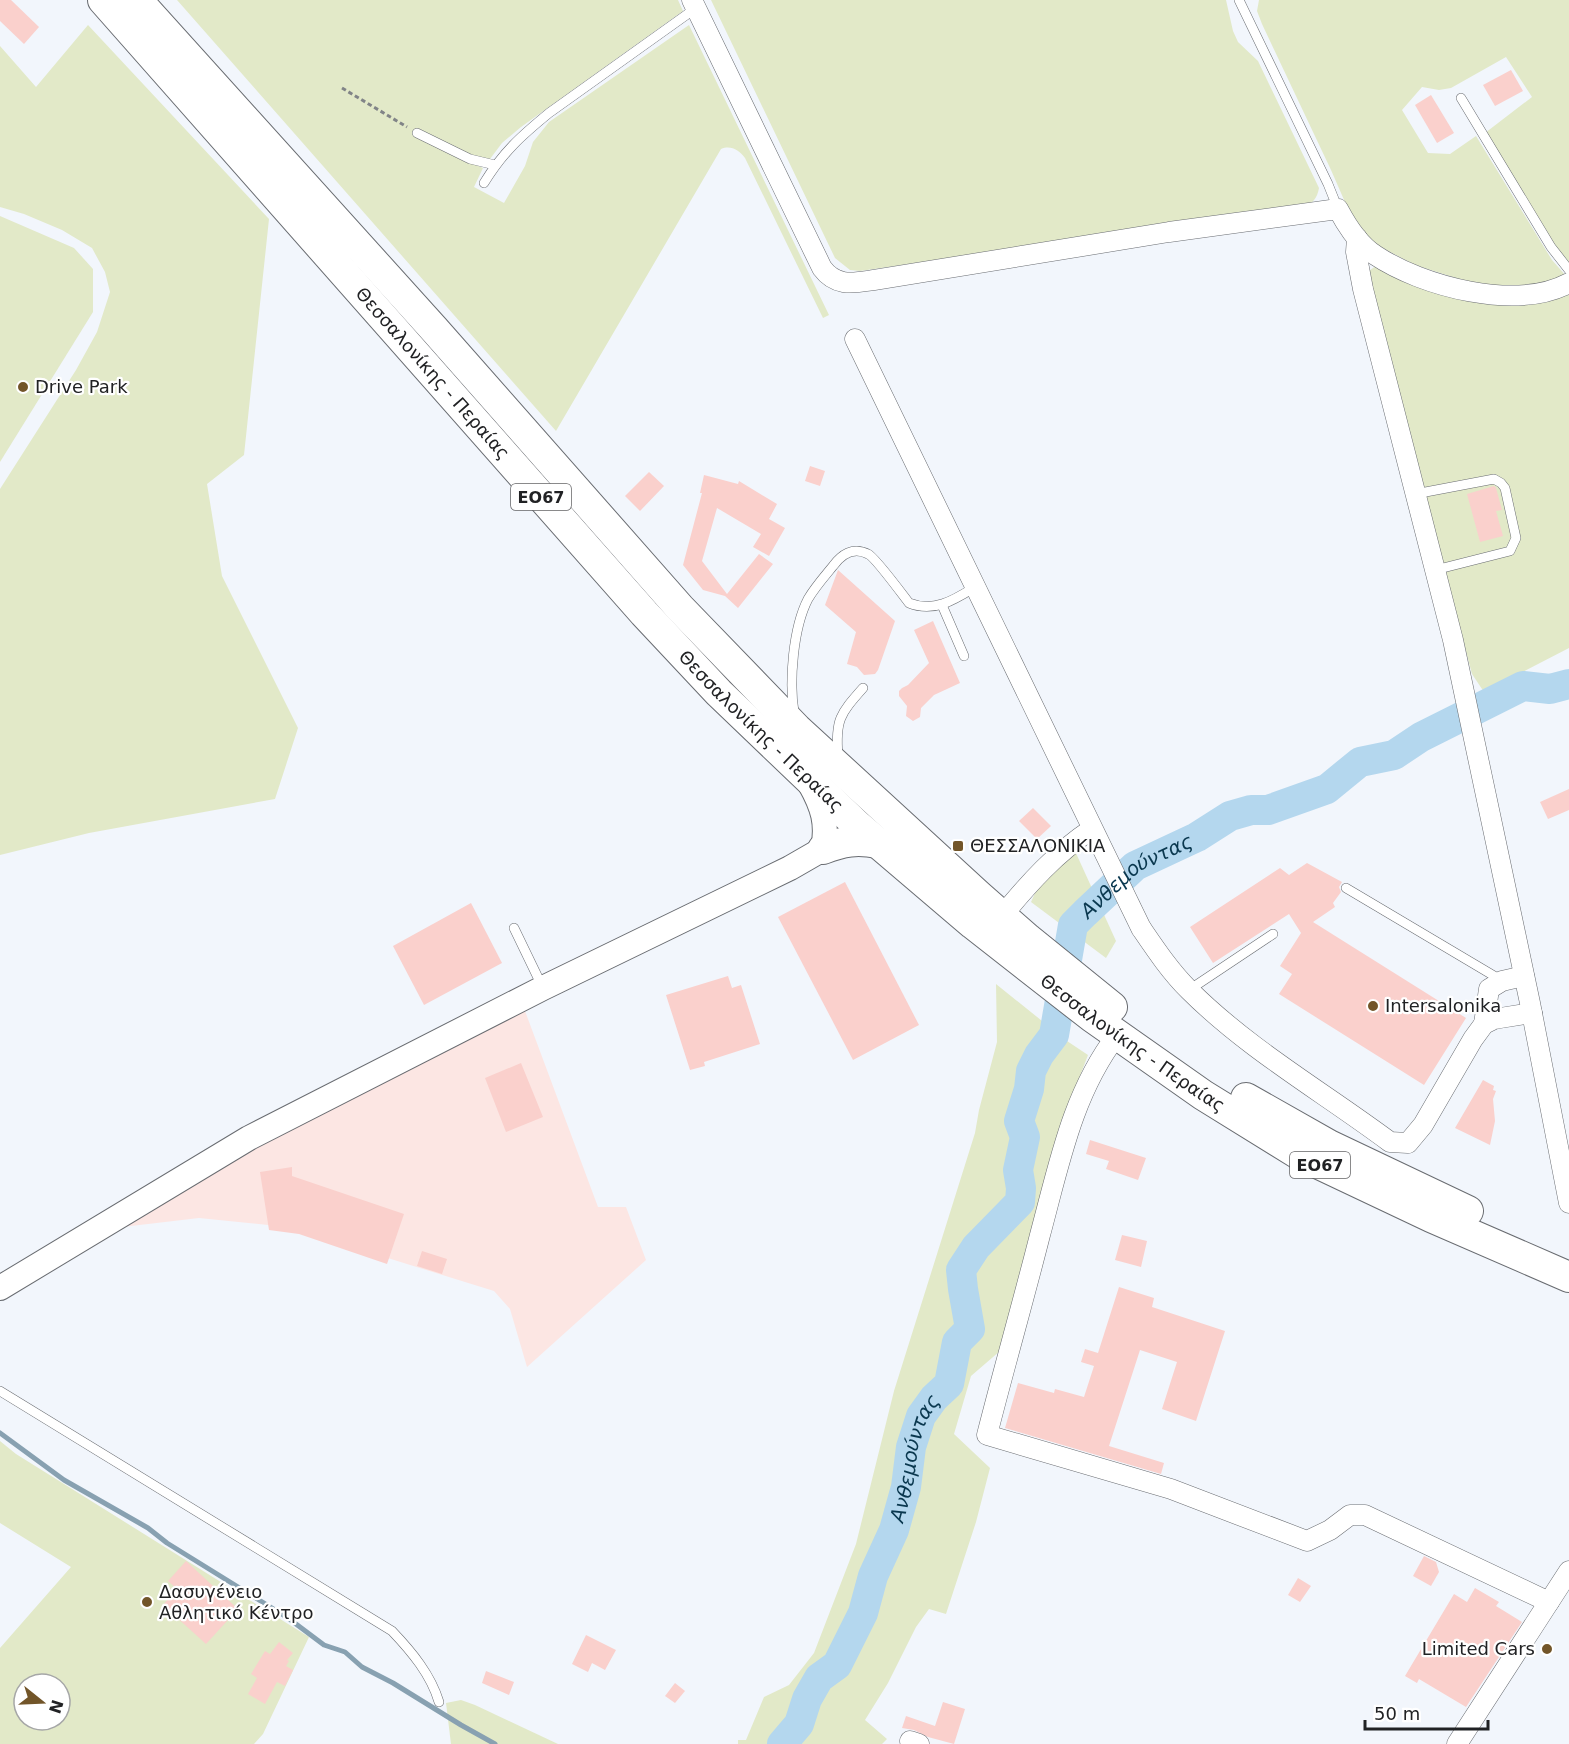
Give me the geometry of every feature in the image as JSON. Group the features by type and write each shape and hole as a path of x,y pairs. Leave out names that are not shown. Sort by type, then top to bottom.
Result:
{"main road":[{"name":"Θεσσαλονίκης - Περαίας","path":"104,0 636,604 719,693 808,780 878,843 1021,948 1095,1007 1180,1054 1284,1121 1376,1167 1569,1256"},
{"name":"Θεσσαλονίκης - Περαίας","path":"137,0 434,329 680,608 839,770 1002,916 1021,948"},
{"path":"823,849 851,840 878,843"},
{"name":"Θεσσαλονίκης - Περαίας","path":"1095,1007 1117,1035 1203,1095 1308,1159 1569,1277"}],"street":[{"path":"694,4 822,268 828,277 840,281 853,283 874,280 1169,232 1338,209 1357,238 1374,255 1422,277 1469,291 1518,296 1541,293 1569,283"},
{"path":"1357,238 1356,252 1359,270 1480,763 1566,1176 1569,1203"},
{"path":"855,339 1106,859 1142,928 1159,955 1189,990 1251,1042 1390,1142 1408,1143 1423,1125 1484,1024 1494,1019 1532,1013"},
{"path":"0,1288 249,1138 543,988 790,868 823,849 825,819 818,798 808,780"},
{"path":"1002,916 1051,860 1070,843 1092,829"},
{"path":"1484,1024 1489,989 1502,981 1524,976"},
{"path":"1117,1035 1086,1084 1063,1148 987,1435 1171,1489 1307,1541 1330,1530 1350,1515 1365,1515 1549,1602"},
{"path":"1457,1744 1569,1570"}],"lane":[{"path":"1239,0 1338,209"},
{"path":"484,183 511,146 549,113 694,4"},
{"path":"1461,98 1551,248 1569,270"},
{"path":"417,133 470,159 495,165"},
{"path":"1415,494 1494,479 1505,488 1516,538 1510,551 1434,570"},
{"path":"797,729 791,684 799,626 807,601 842,554 855,551 869,554 909,603 934,607 975,587"},
{"path":"942,605 964,656"},
{"path":"839,770 836,729 842,713 863,688"},
{"path":"1346,888 1502,981"},
{"path":"514,928 543,988"},
{"path":"1189,990 1273,934"},
{"path":"0,1391 392,1631 427,1674 439,1702"}],"path":[{"path":"342,88 417,133"}],"shaded area":[{"path":"525,1011 598,1207 626,1207 646,1260 527,1367 510,1309 494,1291 378,1255 268,1225 199,1218 114,1228 259,1146"}],"green space":[{"path":"177,0 678,0 683,11 521,127 502,143 490,159 451,154 483,168 474,187 504,203 525,166 533,142 549,122 689,25 829,315 823,318 745,158 734,149 721,149 556,431"},
{"path":"711,0 1226,0 1238,42 1258,61 1319,188 1318,192 1314,200 1302,208 860,271 850,270 835,258"},
{"path":"1259,0 1569,0 1569,263 1561,255 1485,133 1532,97 1506,57 1451,88 1439,90 1422,87 1402,110 1428,153 1450,154 1476,136 1552,260 1567,277 1543,287 1478,285 1415,265 1369,241 1355,225 1262,24 1257,11"},
{"path":"88,25 269,219 244,455 207,484 222,576 298,728 275,799 89,833 0,855 0,489 76,370 97,332 110,292 105,272 92,248 62,230 0,207 0,46 36,87"},
{"name":"Drive Park","path":"0,216 74,248 93,269 93,312 0,462"},
{"path":"1376,266 1434,289 1569,292 1569,648 1484,692 1472,674 1368,277 1370,270"},
{"path":"1075,851 1116,941 1106,958 1031,902 1036,891"},
{"path":"996,984 1088,1055 1077,1084 1000,1351 971,1376 954,1434 990,1468 976,1522 946,1614 929,1609 916,1627 888,1683 865,1720 887,1739 882,1744 738,1744 738,1740 746,1740 764,1697 789,1685 814,1653 856,1544 894,1391 975,1133 997,1042"},
{"name":"Δασυγένειο Αθλητικό Κέντρο","path":"0,1441 16,1454 309,1637 263,1734 254,1744 0,1744 0,1648 71,1567 0,1523"},
{"path":"461,1700 558,1744 451,1744 446,1703"}],"building":[{"path":"0,0 11,0 39,27 24,44 0,21"},
{"path":"1511,70 1523,91 1495,106 1483,85"},
{"path":"1431,95 1454,133 1437,143 1415,105"},
{"path":"810,466 825,471 820,486 805,481"},
{"path":"649,472 664,486 640,511 625,496"},
{"path":"704,475 738,484 739,481 777,504 769,519 785,528 769,556 753,547 761,534 717,508 702,561 727,594 759,554 773,564 738,608 725,596 703,590 683,565 702,493 700,493"},
{"path":"1494,486 1502,510 1496,511 1503,536 1480,542 1467,494"},
{"path":"838,570 895,621 875,674 864,675 857,667 847,664 856,632 825,605"},
{"path":"933,621 960,683 934,695 921,708 920,717 913,721 906,716 907,706 899,696 899,691 929,663 914,630"},
{"path":"1569,789 1569,810 1548,819 1540,802"},
{"path":"1033,808 1051,826 1037,839 1019,821"},
{"name":"Intersalonika","path":"1307,863 1342,882 1339,887 1341,892 1333,903 1335,907 1313,922 1466,1018 1424,1085 1279,994 1292,974 1280,966 1301,933 1289,914 1213,963 1190,927 1280,868 1289,875"},
{"path":"845,882 919,1025 853,1060 778,917"},
{"path":"471,903 502,963 424,1005 393,946"},
{"path":"728,976 732,988 741,985 760,1044 704,1062 705,1066 690,1070 666,995"},
{"path":"521,1063 543,1117 506,1132 485,1078"},
{"path":"1483,1080 1494,1086 1493,1090 1496,1091 1493,1099 1495,1121 1490,1145 1455,1128"},
{"path":"1090,1140 1146,1158 1138,1180 1106,1169 1109,1161 1086,1154"},
{"path":"292,1167 292,1176 404,1214 387,1264 299,1234 269,1230 260,1172"},
{"path":"1122,1235 1147,1241 1141,1267 1115,1260"},
{"path":"422,1251 447,1259 442,1274 417,1266"},
{"path":"1119,1287 1154,1298 1152,1307 1225,1331 1196,1421 1162,1409 1177,1362 1140,1350 1109,1446 1164,1463 1161,1474 1005,1428 1018,1383 1054,1393 1055,1389 1084,1397 1094,1366 1081,1362 1085,1349 1098,1353"},
{"path":"1424,1556 1436,1562 1439,1572 1431,1586 1413,1576"},
{"path":"186,1561 238,1609 206,1644 163,1605 177,1589 168,1581"},
{"path":"1298,1578 1311,1586 1300,1602 1288,1595"},
{"path":"1475,1588 1499,1602 1496,1606 1522,1622 1466,1707 1419,1679 1417,1683 1405,1676 1454,1594 1467,1602"},
{"path":"586,1635 616,1650 605,1670 592,1663 588,1672 572,1664"},
{"path":"279,1642 293,1653 287,1660 289,1661 286,1666 293,1670 285,1686 277,1682 265,1704 248,1694 257,1678 251,1674 265,1651 270,1654"},
{"path":"486,1671 514,1682 509,1695 482,1683"},
{"path":"675,1683 685,1691 675,1703 665,1696"},
{"path":"943,1702 965,1709 954,1744 902,1728 906,1716 935,1726"}],"waterway":[{"name":"Ανθεμούντας","path":"782,1744 799,1724 807,1699 819,1678 837,1665 863,1613 873,1576 894,1530 906,1487 911,1447 921,1416 934,1398 949,1384 957,1342 970,1329 961,1270 976,1247 1020,1202 1021,1188 1018,1170 1025,1137 1019,1121 1029,1089 1031,1071 1039,1055 1054,1035 1073,925 1135,866 1197,837 1230,816 1251,810 1268,810 1327,789 1360,762 1394,755 1421,737 1523,686 1550,689 1569,684"},
{"path":"0,1433 64,1480 148,1528 167,1543 288,1618 324,1645 345,1652 362,1667 495,1744"}],"place":[{"name":"Drive Park","path":"23,387"},
{"name":"ΘΕΣΣΑΛΟΝΙΚΙΑ","path":"958,846"},
{"name":"Intersalonika","path":"1373,1006"},
{"name":"Δασυγένειο Αθλητικό Κέντρο","path":"147,1602"},
{"name":"Limited Cars","path":"1547,1649"}]}
